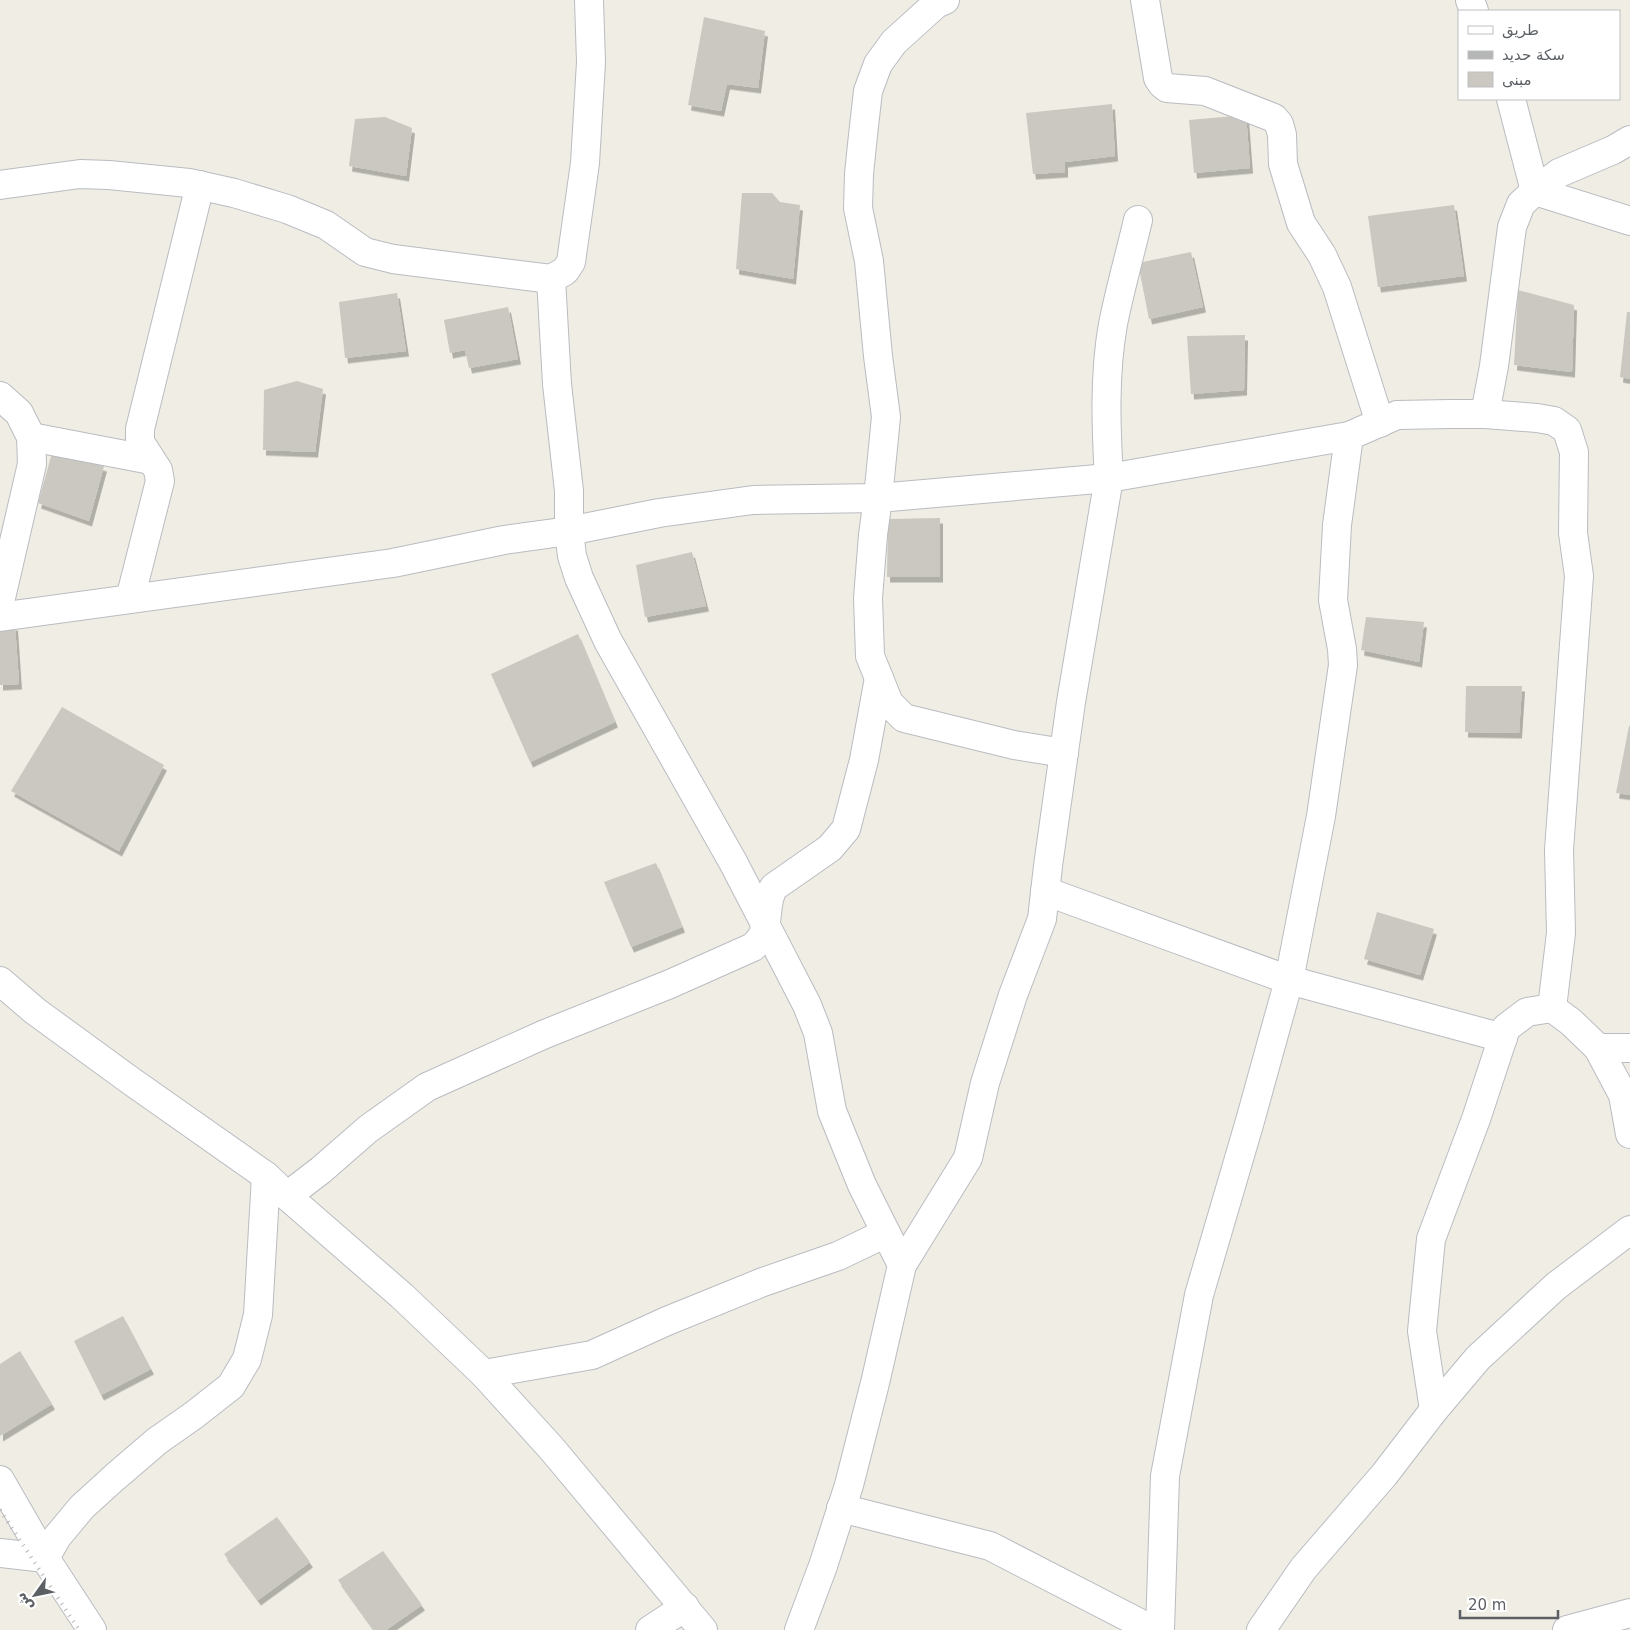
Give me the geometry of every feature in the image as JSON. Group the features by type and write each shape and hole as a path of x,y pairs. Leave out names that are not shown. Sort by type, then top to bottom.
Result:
{"street":[{"path":"0,185 80,174 119,176 200,185 287,209 326,225 366,252 393,259 551,279 565,271 571,262 584,172 591,62 589,0"},
{"path":"945,0 936,4 894,42 878,64 868,91 859,174 858,208 869,261 886,417 868,598 870,656 889,703 904,718 1014,745 1064,753"},
{"path":"1145,0 1158,78 1162,84 1167,88 1205,92 1274,118 1279,124 1282,135 1283,164 1301,223 1322,255 1336,287 1380,422"},
{"path":"1511,100 1535,191"},
{"path":"1484,414 1494,366 1512,227 1521,204 1559,173 1613,150 1630,140"},
{"path":"130,598 160,482 158,470 140,442 140,429 200,185"},
{"path":"1535,191 1630,221"},
{"path":"799,1630 823,1566 849,1485 902,1265 968,1158 985,1084 1013,994 1042,919 1071,702 1109,478 1107,379 1113,324 1138,220"},
{"path":"551,279 557,384 569,491 569,531 572,556 579,578 608,641 733,862 807,1005 818,1033 832,1111 862,1185 902,1265"},
{"path":"0,396 19,413 31,437 32,464 0,602"},
{"path":"0,617 393,563 504,540 753,500 878,498 1109,478 1349,436 1397,416 1484,414 1554,420 1567,430 1574,452 1573,533 1580,576 1559,850 1560,933 1552,1008"},
{"path":"1160,1630 1165,1476 1199,1295 1289,980 1321,816 1343,664 1333,600 1337,525 1349,436"},
{"path":"31,437 151,460"},
{"path":"287,1196 321,1170 368,1129 427,1087 545,1034 670,984 753,947 762,936 770,895 774,886 830,848 846,829 864,760 879,678"},
{"path":"1046,891 1289,980 1503,1038"},
{"path":"0,981 36,1011 131,1081 266,1176 402,1296 484,1374 552,1449 703,1630"},
{"path":"1434,1410 1422,1331 1431,1239 1476,1119 1506,1028 1527,1012 1552,1008 1571,1022 1598,1048 1623,1095 1630,1134"},
{"path":"1598,1048 1630,1048"},
{"path":"45,1558 57,1537 82,1507 157,1441 231,1386 247,1360 258,1315 266,1176"},
{"path":"1261,1630 1302,1569 1384,1475 1434,1410 1478,1358 1556,1286 1630,1230"},
{"path":"484,1374 592,1355 667,1321 763,1282 838,1256 886,1233"},
{"path":"0,1480 45,1558 92,1630"},
{"path":"842,1508 990,1546 1152,1630"},
{"path":"0,1552 45,1558"},
{"path":"650,1630 684,1606"},
{"path":"1567,1630 1630,1613"}],"building":[{"path":"704,17 765,31 758,88 727,84 721,111 688,105"},
{"path":"1112,104 1115,156 1065,162 1065,172 1033,174 1026,113"},
{"path":"1246,115 1250,168 1194,173 1189,120"},
{"path":"385,117 412,128 406,176 349,166 355,119"},
{"path":"742,193 772,193 780,202 800,205 793,279 736,269"},
{"path":"1454,205 1464,276 1378,287 1368,216"},
{"path":"1191,252 1203,307 1149,319 1138,263"},
{"path":"1518,290 1574,305 1572,372 1514,365"},
{"path":"397,293 406,351 345,358 339,302"},
{"path":"508,307 518,359 469,368 465,350 450,353 444,320"},
{"path":"1627,312 1630,312 1630,379 1620,377"},
{"path":"1245,335 1244,390 1191,394 1187,336"},
{"path":"297,381 323,389 315,452 263,450 264,390"},
{"path":"52,453 104,466 89,521 38,503"},
{"path":"940,518 940,577 887,577 888,519"},
{"path":"692,552 706,606 645,617 636,565"},
{"path":"1366,617 1424,622 1419,662 1361,650"},
{"path":"15,625 19,684 0,685 0,626"},
{"path":"578,634 615,722 530,762 491,674"},
{"path":"1466,686 1522,686 1519,733 1465,732"},
{"path":"62,707 164,765 119,851 11,791"},
{"path":"1630,726 1630,795 1616,793"},
{"path":"656,863 682,927 631,947 604,882"},
{"path":"1377,912 1434,929 1420,975 1364,959"},
{"path":"123,1316 151,1369 101,1395 74,1341"},
{"path":"20,1351 52,1404 0,1436 0,1364"},
{"path":"277,1517 310,1562 258,1600 224,1554"},
{"path":"383,1551 422,1605 386,1630 374,1630 338,1580"}],"railway":[{"path":"0,1510 79,1630"}]}
